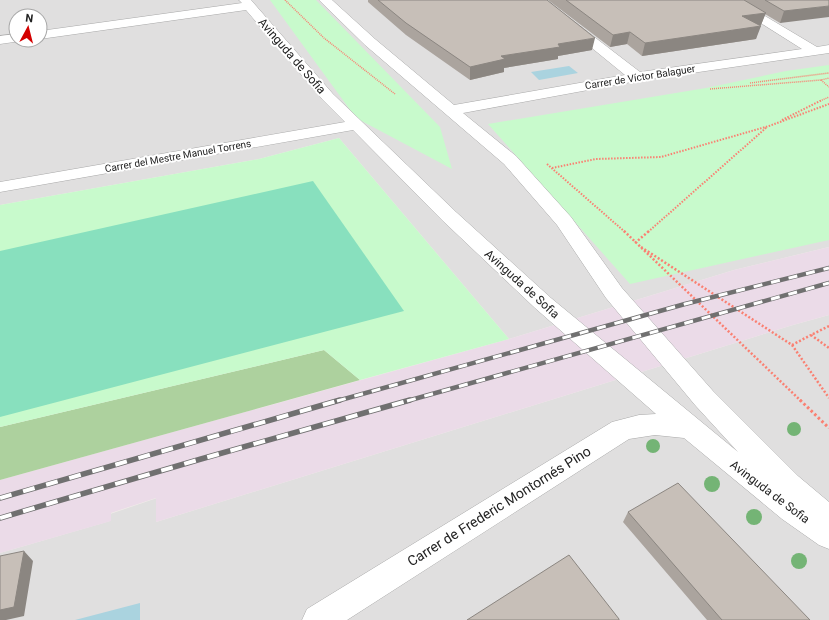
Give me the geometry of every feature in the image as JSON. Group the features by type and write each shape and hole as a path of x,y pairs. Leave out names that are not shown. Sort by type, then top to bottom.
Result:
{"street":[{"name":"Avinguda de Sofia","path":"325,0 370,42 510,160 564,221 614,293 704,398 788,485 829,520"},
{"path":"539,0 637,77"},
{"path":"730,0 814,51"},
{"name":"Avinguda de Sofia","path":"247,3 296,62 357,125 448,216 543,304 689,428 792,510 829,536"},
{"path":"48,33 247,3"},
{"name":"Carrer de Víctor Balaguer","path":"452,110 637,77 829,49"},
{"name":"Carrer del Mestre Manuel Torrens","path":"0,187 357,125"},
{"name":"Carrer de Frederic Montornés Pino","path":"318,620 621,430 649,424 689,428"}],"path":[{"path":"285,0 324,38 386,88"},
{"path":"708,89 821,80 829,78"},
{"path":"821,80 829,87"},
{"path":"635,243 769,126 829,97"},
{"path":"552,168 596,159 661,157 769,126 829,104"},
{"path":"546,163 620,227 635,243 756,356 829,428"},
{"path":"635,243 792,345 829,398"},
{"path":"792,345 829,326"},
{"path":"811,335 829,348"}],"shaded area":[{"path":"0,0 829,0 829,247 734,270 509,339 339,138 259,159 0,205"},
{"path":"829,247 829,315 156,522 156,498 111,513 111,521 0,553 0,480 509,339 734,270"},
{"path":"829,315 829,620 0,620 0,553 110,521 110,514 157,498 156,522"}],"green space":[{"path":"270,0 316,0 440,127 452,169 356,118"},
{"path":"829,65 829,240 630,284 488,124 706,88 786,71"},
{"path":"339,138 509,339 360,380 324,350 0,427 0,205 259,159"},
{"path":"313,181 404,311 0,417 0,251"},
{"path":"324,350 360,380 0,480 0,427"}],"water":[{"path":"569,66 578,73 539,80 531,72"},
{"path":"140,603 140,620 75,620"}],"building":[{"path":"378,0 547,0 595,38 558,44 560,47 501,56 505,59 470,67 406,23"},
{"path":"566,0 744,0 766,13 742,16 761,26 645,43 630,32 613,35"},
{"path":"765,0 829,0 829,6 784,11"},
{"path":"678,483 810,620 722,620 628,512"},
{"path":"24,551 14,607 0,610 0,556"},
{"path":"569,555 619,620 467,620"}],"railway":[{"path":"337,401 685,304 829,268"},
{"path":"407,401 829,283"},
{"path":"0,498 340,400"},
{"path":"0,518 410,400"}]}
